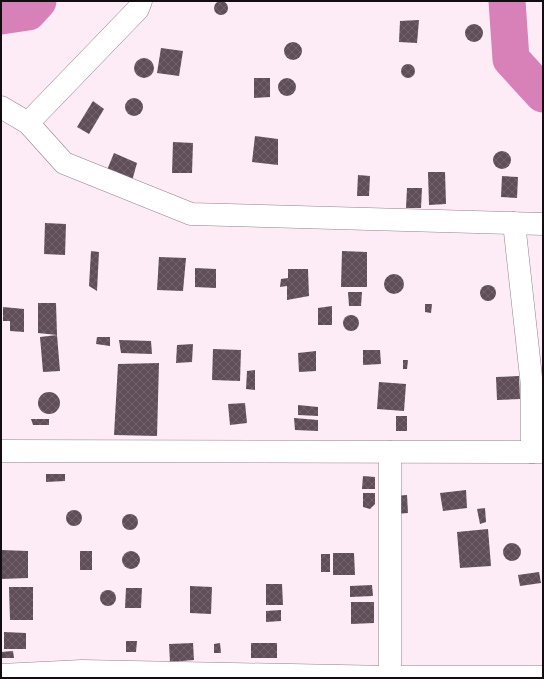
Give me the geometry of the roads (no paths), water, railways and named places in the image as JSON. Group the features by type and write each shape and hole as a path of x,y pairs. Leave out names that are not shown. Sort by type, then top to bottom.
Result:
{"street":[{"path":"28,123 138,9 142,1"},
{"path":"1,107 28,123 64,162 191,214 543,224"},
{"path":"1,452 537,452 532,386 514,223"},
{"path":"390,452 390,677"},
{"path":"1,675 82,672 204,676 543,676"}],"waterway":[{"path":"1,16 28,12 38,1"},
{"path":"507,1 511,59 543,94"}]}
